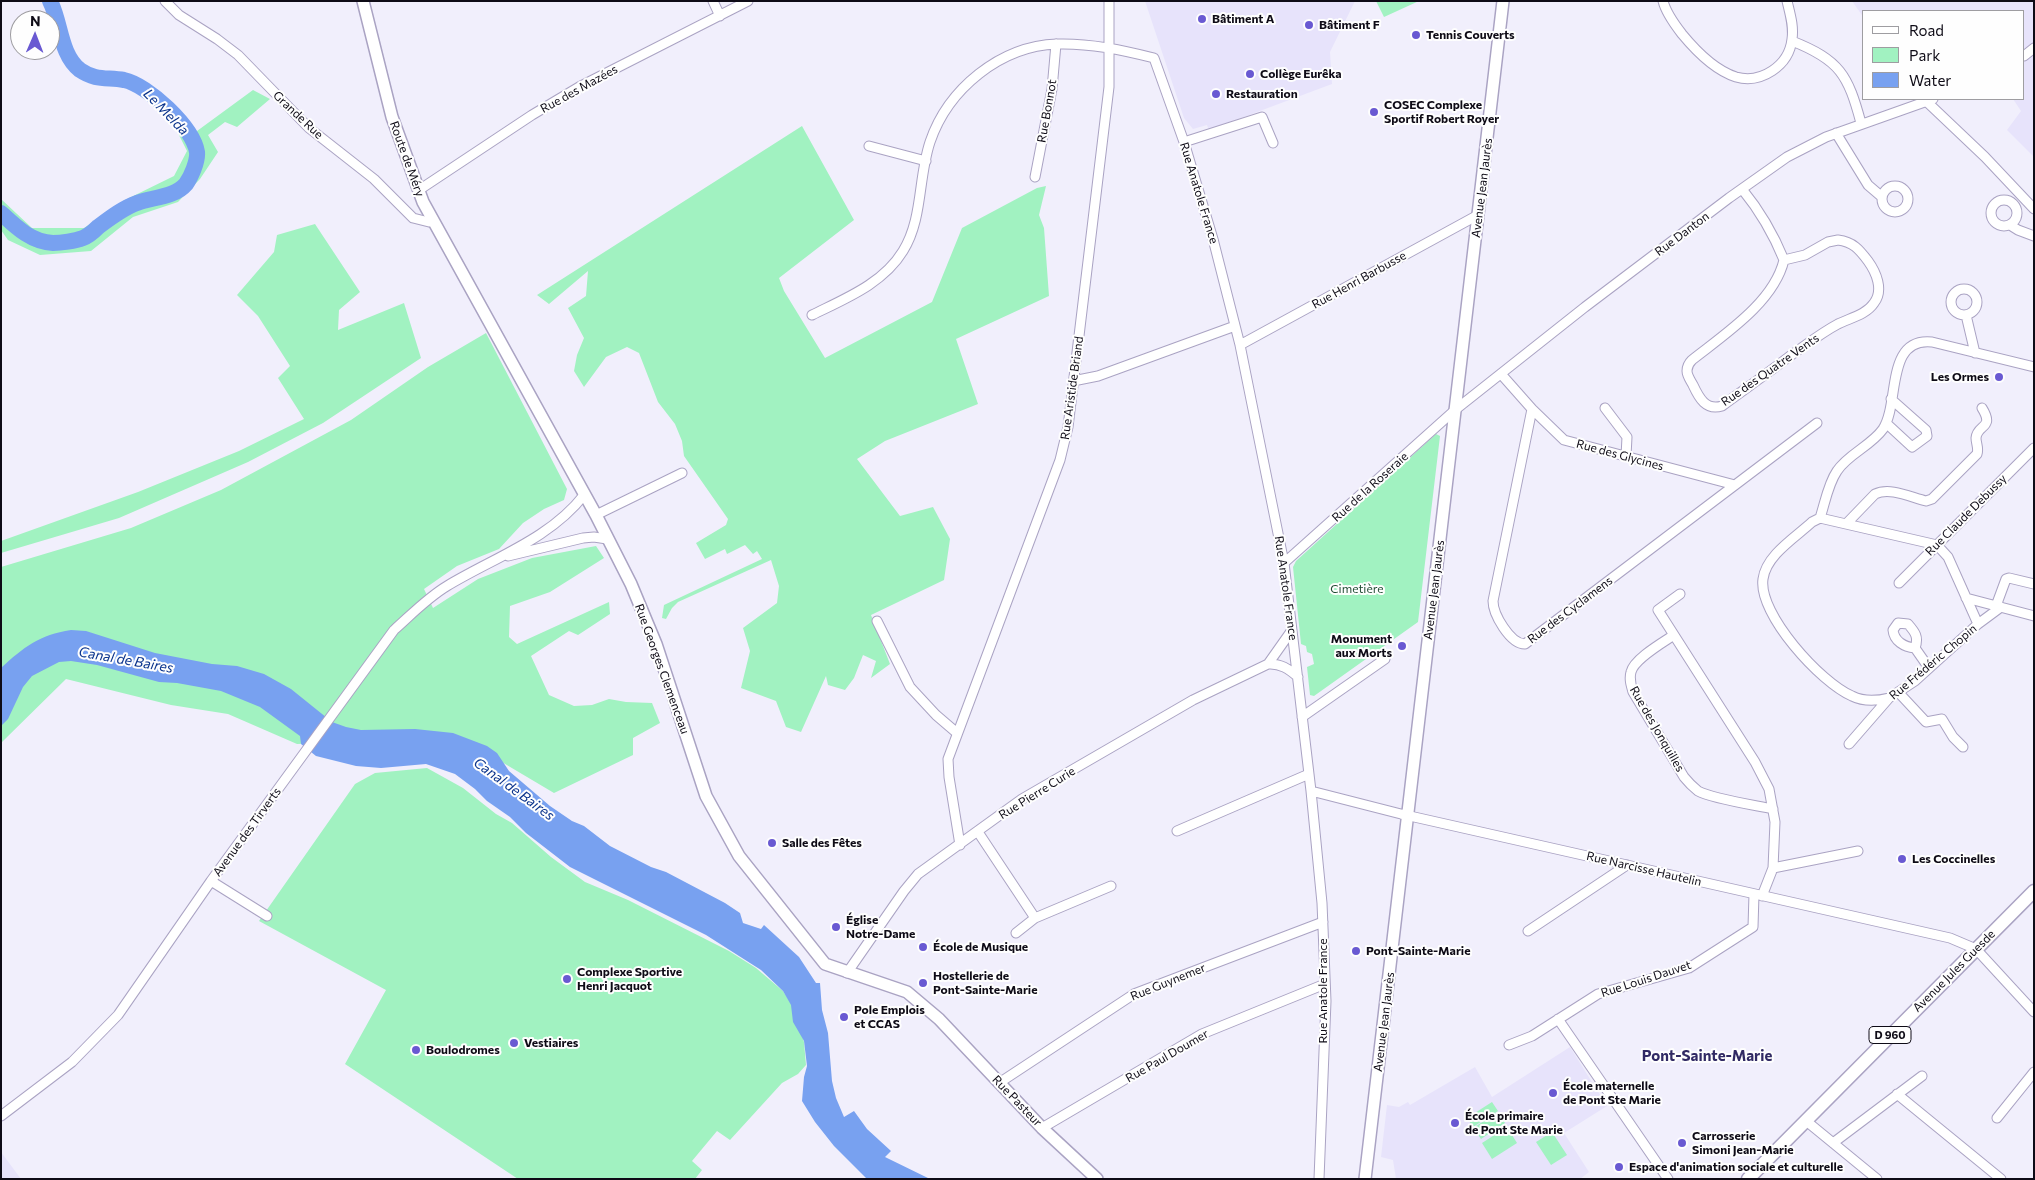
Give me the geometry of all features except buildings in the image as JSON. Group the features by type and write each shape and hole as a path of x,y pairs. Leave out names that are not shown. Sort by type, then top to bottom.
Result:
{"main road":[{"name":"Route de Méry","path":"363,1 392,117 419,190 480,306"},
{"name":"Avenue Jean Jaurès","path":"1365,1179 1503,1"},
{"name":"Rue Georges Clemenceau","path":"480,306 596,516 631,584 656,644 706,796 744,863 819,958 830,967"},
{"name":"Avenue Jules Guesde","path":"1748,1179 2034,891"},
{"name":"Rue Pasteur","path":"830,967 907,992 939,1020 1042,1128 1097,1179"}],"street":[{"name":"Grande Rue","path":"165,1 180,15 217,38 238,55 309,128 354,162 413,218 430,222 433,219"},
{"path":"712,1 720,16"},
{"name":"Rue des Mazées","path":"419,190 532,115 579,87 748,1"},
{"name":"Rue Aristide Briand","path":"960,845 948,759 1060,460 1068,427 1109,87 1109,1"},
{"path":"1663,1 1669,16 1692,46 1715,66 1734,76 1745,79 1766,76 1788,54 1792,41 1792,25 1787,1"},
{"path":"1792,41 1823,55 1841,71 1852,92 1861,123"},
{"path":"812,316 871,284 895,264 904,251 917,216 930,142 944,112 954,97 968,82 986,69 1022,50 1056,44 1110,47"},
{"name":"Rue Bonnot","path":"1035,177 1052,89 1056,44"},
{"name":"Rue Anatole France","path":"1110,47 1154,58 1184,142 1213,239 1240,345 1284,563 1311,791 1323,922 1325,984 1320,1179"},
{"path":"1930,100 2034,209"},
{"name":"Rue Danton","path":"1455,410 1678,236 1787,158 1836,133 1930,100"},
{"path":"1184,142 1262,117 1273,143"},
{"path":"1836,133 1868,185 1882,197"},
{"path":"869,146 926,161"},
{"path":"1742,189 1760,211 1784,260"},
{"name":"Rue Henri Barbusse","path":"1240,345 1478,215"},
{"path":"2010,225 2034,236"},
{"name":"Rue des Quatre Vents","path":"1847,241 1856,246 1873,268 1878,280 1877,299 1867,311 1849,318 1820,334 1722,406 1710,407 1700,399 1688,376 1688,365 1731,330 1766,294 1782,270 1784,260 1805,255 1828,242 1847,241"},
{"path":"1966,315 1975,353"},
{"path":"1073,381 1098,376 1235,326"},
{"path":"1820,518 1837,470 1874,438 1886,423 1901,358 1911,345 1924,341 1932,342 2034,367"},
{"name":"Rue des Glycines","path":"1501,374 1532,409 1564,440 1735,485"},
{"path":"1886,423 1912,447 1927,436 1926,430 1891,399"},
{"path":"1605,408 1627,437 1626,456"},
{"path":"1847,523 1874,494 1880,491 1926,501 1932,499 1977,454 1978,433 1987,420 1982,408"},
{"name":"Rue des Cyclamens","path":"1532,409 1493,600 1493,609 1511,638 1518,644 1524,644 1817,423"},
{"name":"Rue de la Roseraie","path":"1284,563 1455,410"},
{"name":"Rue Claude Debussy","path":"1899,583 2034,448"},
{"path":"596,516 682,473"},
{"name":"Avenue des Tirverts","path":"1,1116 72,1062 118,1015 211,881 394,630 425,601 444,587 471,571 500,558 562,519 584,495"},
{"path":"1889,698 1872,700 1852,696 1819,674 1785,634 1765,597 1763,579 1768,564 1812,522 1820,518 1937,545 1948,557 1978,624"},
{"name":"Avenue des Tirverts","path":"500,558 583,538 607,539"},
{"path":"1999,607 2006,579 2009,578 2034,584"},
{"path":"1680,594 1658,610 1755,762 1769,789 1775,822 1773,868 1758,895"},
{"path":"1966,598 2034,616"},
{"name":"Rue Frédéric Chopin","path":"1849,744 1889,698 1899,694 1999,607"},
{"path":"877,621 910,687 936,715 957,733"},
{"name":"Rue Pierre Curie","path":"847,972 904,890 918,874 1022,799 1193,700 1268,664 1292,630"},
{"name":"Rue des Jonquilles","path":"1674,635 1636,663 1631,671 1630,681 1633,692 1684,777 1691,785 1699,791 1711,795 1773,809"},
{"path":"1915,648 1929,668"},
{"path":"1302,717 1384,659"},
{"path":"1268,664 1276,663 1298,677"},
{"path":"1899,694 1926,722 1942,719 1953,737 1963,747"},
{"path":"1177,832 1309,774"},
{"name":"Rue Narcisse Hautelin","path":"1311,791 1408,816 1950,938 1976,949"},
{"path":"978,832 1035,918"},
{"path":"1773,868 1858,851"},
{"path":"1528,931 1626,865"},
{"path":"211,881 267,916"},
{"path":"1016,933 1035,918 1111,886"},
{"name":"Rue Louis Dauvet","path":"1509,1045 1532,1036 1598,994 1689,968 1753,927 1758,895"},
{"name":"Rue Guynemer","path":"1000,1083 1134,994 1323,922"},
{"path":"1976,949 2034,1012"},
{"name":"Rue Paul Doumer","path":"1042,1128 1202,1034 1325,984"},
{"path":"1558,1019 1668,1179"},
{"path":"1997,1118 2034,1072"},
{"path":"1833,1144 1922,1076"},
{"path":"1897,1094 2001,1179"},
{"path":"1806,1120 1875,1178"}],"shaded area":[{"name":"Collège Eurêka","path":"1145,1 1355,1 1330,52 1332,84 1209,130 1207,125 1193,129 1184,118"},
{"path":"1852,1 2034,1 2034,157 2007,130 2021,111 2014,100 2025,100 2025,10 1862,10 1862,15"},
{"name":"École primaire de Pont Ste Marie","path":"1570,1047 1607,1106 1564,1133 1589,1172 1580,1179 1396,1179 1393,1160 1381,1157 1387,1105 1399,1107 1408,1102 1410,1105 1475,1067 1492,1097"},
{"path":"1,1152 21,1179 1,1179"}],"green space":[{"path":"1376,1 1419,1 1384,17"},
{"path":"253,90 270,99 237,127 225,122 208,135 218,152 200,179 178,202 133,217 91,251 40,255 8,240 1,230 1,199 32,228 84,228 123,201 174,176 187,151 173,123 197,131"},
{"path":"802,126 854,220 779,278 784,291 825,358 932,302 962,228 1037,188 1046,186 1039,215 1044,228 1049,296 956,339 978,404 885,441 857,459 900,516 933,507 950,539 944,580 871,615 890,664 871,678 876,661 863,655 854,678 845,690 828,685 826,676 801,732 786,727 776,701 741,688 750,651 743,628 777,603 779,586 771,560 678,602 666,619 662,618 664,605 762,559 757,551 753,554 745,545 727,554 725,549 705,559 696,543 726,525 728,519 684,456 682,441 675,424 658,402 639,353 627,347 606,357 584,387 574,371 577,355 584,338 568,308 586,296 588,271 549,304 537,295"},
{"path":"315,224 360,292 339,310 338,330 404,303 421,358 323,423 248,462 119,518 1,553 1,541 138,492 239,451 304,419 278,378 290,366 258,316 237,295 274,252 277,235"},
{"path":"486,333 567,489 564,500 544,509 523,523 499,549 457,566 424,589 433,608 478,579 532,558 596,546 604,558 550,592 510,606 509,637 517,644 609,602 610,614 578,635 569,631 531,656 549,695 574,706 592,705 609,699 652,703 660,723 633,738 633,755 554,793 463,739 297,744 228,714 171,705 66,679 1,743 1,567 131,528 221,490 351,420 428,367"},
{"name":"Cimetière","path":"1436,434 1440,436 1418,622 1314,696 1310,695 1307,667 1314,664 1312,654 1307,652 1306,646 1301,644 1293,567 1296,561"},
{"name":"Complexe Sportive Henri Jacquot","path":"427,768 463,788 496,814 512,823 551,857 585,882 628,900 729,951 756,968 783,991 794,1008 804,1042 806,1065 798,1074 782,1083 730,1140 717,1131 692,1161 702,1170 695,1179 518,1179 345,1064 386,990 259,921 355,784 375,773"},
{"path":"1492,1102 1498,1111 1473,1127 1467,1118"},
{"path":"1498,1112 1505,1123 1481,1139 1473,1128"},
{"path":"1507,1127 1517,1143 1492,1159 1482,1143"},
{"path":"1552,1132 1567,1155 1551,1165 1536,1142"}],"water":[{"name":"Canal de Baires","path":"71,630 86,631 155,653 212,664 237,666 264,674 291,689 332,722 346,727 361,730 415,729 453,733 487,746 497,753 509,771 550,806 572,821 584,826 610,846 651,867 666,872 725,903 740,913 743,923 761,929 764,925 799,957 816,983 820,983 822,1010 828,1033 832,1081 836,1098 844,1117 854,1111 867,1129 891,1151 885,1157 930,1179 867,1179 834,1146 815,1122 802,1101 807,1066 804,1041 793,1022 791,1005 783,991 761,970 706,935 570,867 455,774 426,764 381,768 356,766 316,756 301,744 300,736 260,707 221,691 177,683 159,682 97,665 71,661 59,662 32,676 23,687 8,719 1,726 1,668 33,643 50,635"}],"waterway":[{"name":"Le Melda","path":"1,213 31,237 45,242 68,242 89,235 107,220 132,205 169,195 181,189 194,169 197,152 194,142 168,108 157,98 124,80 91,76 73,64 68,56 50,1"}],"place":[{"name":"Bâtiment A","path":"1202,19"},
{"name":"Bâtiment F","path":"1309,25"},
{"name":"Tennis Couverts","path":"1416,35"},
{"name":"Collège Eurêka","path":"1250,74"},
{"name":"Restauration","path":"1216,94"},
{"name":"COSEC Complexe Sportif Robert Royer","path":"1374,112"},
{"name":"Les Ormes","path":"1999,377"},
{"name":"Monument aux Morts","path":"1402,646"},
{"name":"Salle des Fêtes","path":"772,843"},
{"name":"Les Coccinelles","path":"1902,859"},
{"name":"Église Notre-Dame","path":"836,927"},
{"name":"École de Musique","path":"923,947"},
{"name":"Pont-Sainte-Marie","path":"1356,951"},
{"name":"Complexe Sportive Henri Jacquot","path":"567,979"},
{"name":"Hostellerie de Pont-Sainte-Marie","path":"923,983"},
{"name":"Pole Emplois et CCAS","path":"844,1017"},
{"name":"Vestiaires","path":"514,1043"},
{"name":"Boulodromes","path":"416,1050"},
{"name":"École maternelle de Pont Ste Marie","path":"1553,1093"},
{"name":"École primaire de Pont Ste Marie","path":"1455,1123"},
{"name":"Carrosserie Simoni Jean-Marie","path":"1682,1143"},
{"name":"Espace d'animation sociale et culturelle","path":"1619,1167"}],"district":[{"name":"Pont-Sainte-Marie","path":"1707,1056"}]}
